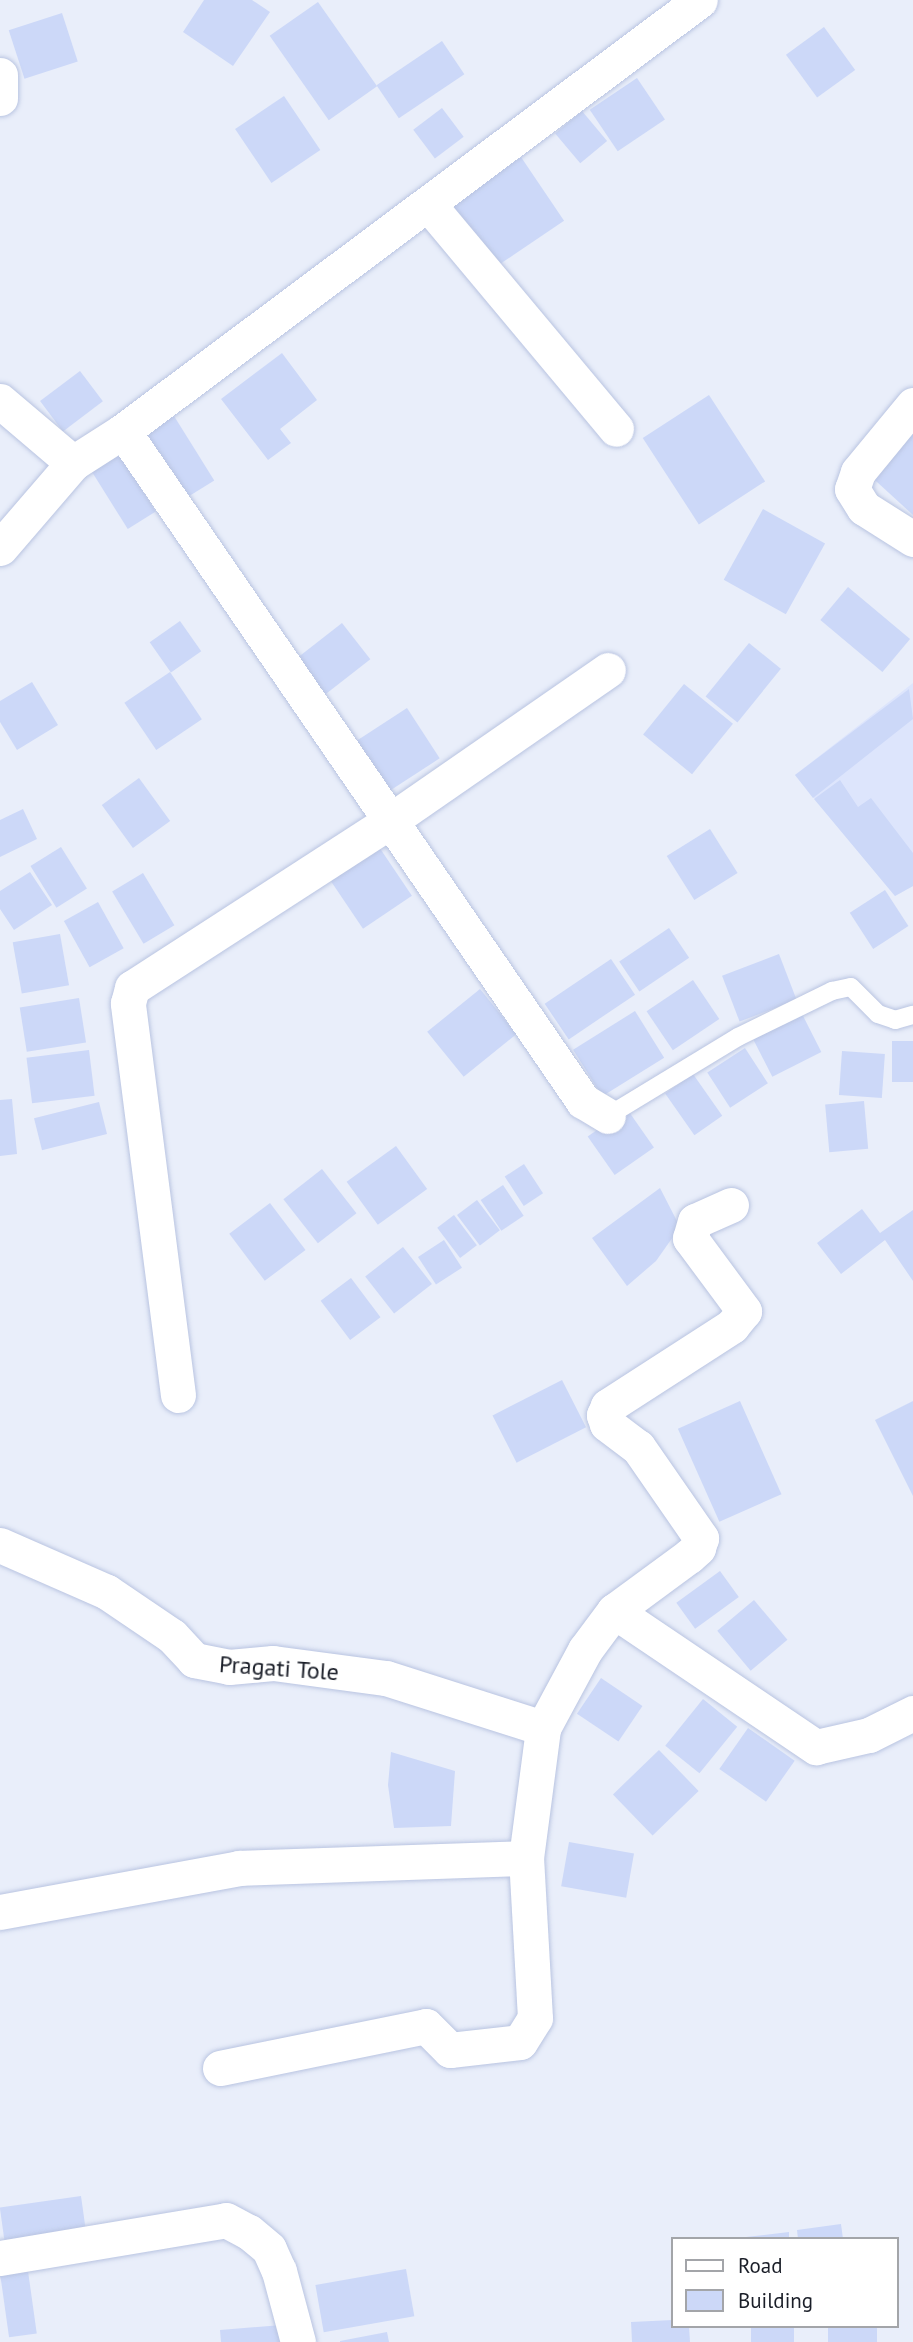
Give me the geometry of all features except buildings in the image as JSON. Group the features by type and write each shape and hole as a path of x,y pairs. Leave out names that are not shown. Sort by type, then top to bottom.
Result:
{"street":[{"path":"0,548 73,463 123,431 700,0"},
{"path":"0,75 0,98"},
{"path":"428,205 616,429"},
{"path":"0,401 73,463"},
{"path":"913,405 858,471 852,489 864,508 913,539"},
{"path":"123,431 583,1101 608,1116"},
{"path":"178,1395 128,1003 132,988 390,821 608,670"},
{"path":"220,2068 426,2026 450,2050 466,2052 520,2042 535,2018 526,1858 542,1728 585,1650 614,1611 689,1556 701,1538 638,1447 607,1424 604,1415 608,1406 732,1326 744,1311 690,1238 695,1221 732,1205"},
{"name":"Pragati Tole","path":"0,1545 107,1592 172,1636 194,1660 229,1667 273,1662 386,1678 542,1728"},
{"path":"614,1611 816,1747 869,1735 913,1713"},
{"path":"0,1912 239,1868 526,1858"},
{"path":"0,2258 226,2220 249,2232 269,2249 279,2271 298,2342"}],"lane":[{"path":"608,1116 738,1037 832,991 851,987 878,1014 895,1020 913,1015"}],"shaded area":[{"path":"913,683 913,886 895,896 795,775"}]}
